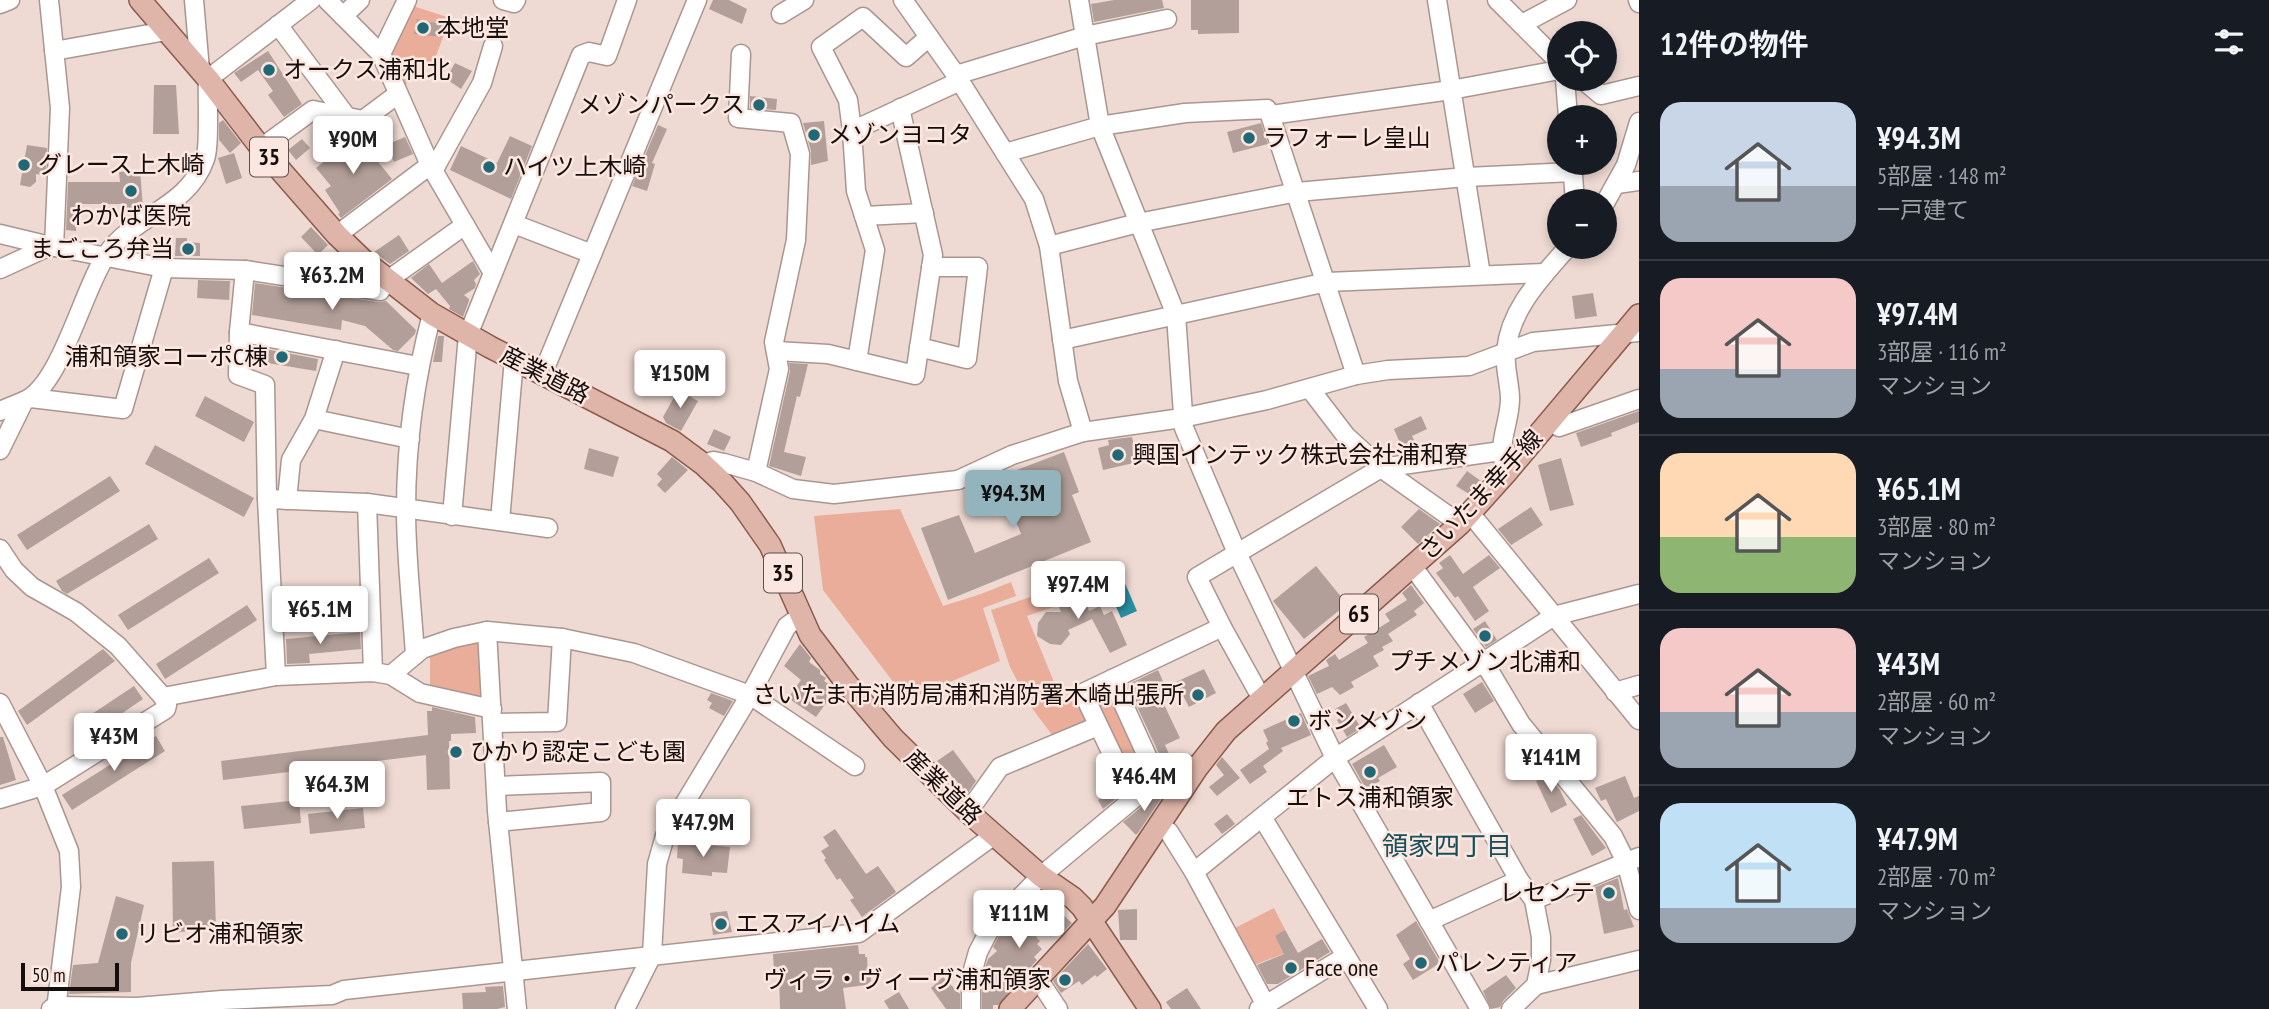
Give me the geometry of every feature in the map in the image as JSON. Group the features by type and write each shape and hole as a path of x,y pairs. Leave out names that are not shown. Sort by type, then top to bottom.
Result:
{"main road":[{"name":"産業道路","path":"140,0 204,74 261,148 337,235 388,280 432,314 468,335 672,441 722,482 770,545 801,617 820,649 892,738 993,836 1041,876 1073,898 1092,921 1150,1009"},
{"name":"さいたま幸手線","path":"1010,1009 1092,921 1197,768 1226,731 1465,518 1550,420 1631,333 1639,315"}],"street":[{"path":"0,4 10,0"},
{"path":"49,0 60,108 52,247"},
{"path":"0,450 27,400 51,375 105,257 119,238 184,194 206,158 204,74 194,0"},
{"path":"204,74 311,0"},
{"path":"327,0 381,54 431,168 493,273"},
{"path":"343,16 360,0"},
{"path":"503,0 514,4 516,0"},
{"path":"452,516 468,335 581,55 589,52 607,56 627,0"},
{"path":"542,373 697,0"},
{"path":"781,14 804,0"},
{"path":"903,0 958,78 1034,199 1049,246 1068,381 1083,432"},
{"path":"1079,0 1100,126 1176,315 1184,428 1237,553 1335,758 1480,1009"},
{"path":"1437,0 1481,275"},
{"path":"1497,0 1547,50"},
{"path":"1522,24 1546,5 1567,0"},
{"path":"381,54 401,3"},
{"path":"857,361 876,250 856,191 848,100 821,47 863,17 906,57 929,37"},
{"path":"852,131 958,78 1085,36 1167,19"},
{"path":"278,25 347,117"},
{"path":"54,51 166,31"},
{"path":"337,235 431,168 482,83 493,46"},
{"path":"741,54 738,118 791,123 800,154 796,240 774,342 779,369 756,472"},
{"path":"1270,115 1451,90 1547,71"},
{"path":"1596,91 1601,95 1639,86"},
{"path":"261,148 313,110 363,120 398,94"},
{"path":"776,351 828,354 915,375 933,255 900,108"},
{"path":"1005,153 1100,126 1185,113 1267,109 1297,192 1356,375"},
{"path":"1613,189 1626,165 1639,122"},
{"path":"1049,246 1138,223 1297,192 1547,169"},
{"path":"1616,184 1639,181"},
{"path":"864,216 924,213"},
{"path":"514,224 592,254"},
{"path":"0,234 52,247 164,268 245,270 380,291 388,280 465,225"},
{"path":"0,269 52,247"},
{"path":"1506,473 1501,451 1510,401 1505,352 1512,324 1528,293 1557,259"},
{"path":"919,347 967,359 978,267 931,267"},
{"path":"0,411 27,400 123,409 164,268"},
{"path":"245,270 238,375 265,385 267,499 276,676"},
{"path":"1062,340 1327,282 1545,273"},
{"path":"415,655 406,510 418,366 432,314"},
{"path":"239,332 418,366"},
{"path":"703,464 714,461 756,472 793,489 834,494 958,480 1012,455 1083,432 1182,418 1310,389 1356,375 1388,370 1469,366 1534,342 1631,333"},
{"path":"287,500 291,460 314,419 337,350"},
{"path":"500,521 514,359"},
{"path":"1310,389 1346,436 1381,468 1465,518 1553,616 1639,720"},
{"path":"1550,420 1559,428 1639,399"},
{"path":"314,419 410,439"},
{"path":"1262,698 1197,577 1381,468 1501,451"},
{"path":"267,499 366,503 548,528"},
{"path":"366,503 382,673"},
{"path":"0,549 14,570 33,587 76,612 118,646 167,705 166,709 43,786 0,799"},
{"path":"1413,567 1483,662 1521,724 1633,859 1639,910"},
{"path":"1194,872 1335,758 1553,616 1639,594"},
{"path":"625,1009 652,955 657,864 664,836 750,695 787,626 801,617"},
{"path":"1133,798 1083,693 1222,627"},
{"path":"163,697 276,676 382,673 422,649 487,631 562,638 634,653 750,695 855,766"},
{"path":"487,631 498,822 517,1009"},
{"path":"382,673 420,693 492,716 557,722 562,638"},
{"path":"1112,679 1157,778"},
{"path":"1615,692 1639,685"},
{"path":"0,703 43,786 69,852 71,887 54,1008 136,1007 332,995 344,990 859,933 993,836"},
{"path":"1419,703 1519,880 1534,900 1541,937 1541,960 1536,985"},
{"path":"968,812 1000,767 1098,726"},
{"path":"971,1009 971,977 978,952 991,927 1041,876 1175,764 1197,768"},
{"path":"496,786 601,782 601,812 498,822"},
{"path":"1262,817 1378,1009"},
{"path":"1159,826 1169,832 1194,872 1264,1008 1346,956"},
{"path":"1534,900 1633,859"},
{"path":"1429,921 1519,880"},
{"path":"1511,1009 1536,985 1639,960"},
{"path":"1038,979 1058,1009"}],"shaded area":[{"path":"410,5 450,18 432,67 418,63 402,92 388,56"},
{"path":"900,509 943,606 1011,582 1016,596 983,608 1000,661 907,700 823,590 814,516"},
{"path":"1049,591 1056,606 1027,616 1063,704 1081,696 1093,722 1056,740 1031,707 1010,667 991,610"},
{"path":"480,636 486,701 430,689 430,651"},
{"path":"1107,685 1148,775 1132,789 1088,694"},
{"path":"1274,908 1295,949 1252,966 1233,929"}],"water":[{"path":"1117,565 1137,611 1121,618 1101,572"}],"building":[{"path":"713,0 729,0 747,9 742,24 709,9"},
{"path":"1114,0 1162,0 1164,8 1094,22 1091,4"},
{"path":"1191,0 1239,0 1239,33 1198,34 1198,30 1191,30"},
{"path":"417,19 444,25 441,37 414,34"},
{"path":"268,51 302,104 284,117 268,95 273,91 258,70 241,82 234,73"},
{"path":"455,63 472,71 461,89 446,79"},
{"path":"154,85 176,85 179,134 153,134"},
{"path":"750,96 777,99 776,110 750,108"},
{"path":"223,120 241,143 230,153 219,140 219,123"},
{"name":"メゾンヨコタ","path":"824,121 828,161 811,165 811,151 803,123"},
{"name":"ラフォーレ皇山","path":"1261,123 1268,144 1233,153 1227,132"},
{"path":"658,125 667,129 652,163 655,164 647,191 632,186"},
{"path":"357,136 392,179 341,218 325,190 331,186 316,168"},
{"name":"ハイツ上木崎","path":"510,136 532,146 511,199 450,170 461,146 497,163"},
{"path":"405,137 413,154 394,162 386,145"},
{"path":"302,139 310,148 296,160 288,150"},
{"path":"27,145 47,148 46,176 36,174 36,182 30,187 20,185"},
{"path":"234,153 242,178 226,184 218,158"},
{"path":"140,170 143,208 122,211 122,204 77,204 76,231 66,230 68,182 120,182 119,172"},
{"path":"311,227 328,245 318,255 301,237"},
{"path":"399,235 409,251 390,264 374,252"},
{"name":"まごころ弁当","path":"176,238 187,238 187,242 200,243 200,256 175,256"},
{"path":"473,261 480,274 474,280 475,288 464,295 469,301 463,317 449,309 450,306 436,289 428,294 411,278 429,264 442,283"},
{"path":"198,280 230,281 229,300 197,298"},
{"path":"255,283 386,301 416,330 415,334 398,351 393,350 365,326 342,320 341,330 252,315"},
{"path":"1593,293 1597,316 1575,319 1572,296"},
{"path":"438,336 444,336 442,362 433,362"},
{"name":"浦和領家コーポC棟","path":"250,346 318,359 316,371 250,360"},
{"path":"789,363 808,364 800,397 797,396 784,452 806,457 801,476 769,466 790,371"},
{"path":"678,390 698,401 681,431 666,423 663,417"},
{"path":"205,396 254,422 244,442 195,416"},
{"path":"1639,411 1639,422 1611,433 1612,436 1581,447 1576,433"},
{"path":"1421,416 1427,429 1412,436 1415,442 1402,448 1394,429"},
{"path":"714,429 731,437 724,451 707,444"},
{"name":"興国インテック株式会社浦和寮","path":"1132,437 1138,462 1103,470 1098,448 1109,445 1108,440"},
{"path":"155,445 254,498 244,517 145,464"},
{"path":"589,448 619,457 613,477 584,469"},
{"path":"1064,452 1079,492 1072,495 1091,542 948,600 921,528 959,515 975,553 1021,534 998,477"},
{"path":"672,457 688,470 665,493 657,485 662,479 657,474"},
{"path":"1561,458 1574,505 1550,511 1538,465"},
{"path":"1467,471 1481,481 1469,494 1456,486"},
{"path":"110,476 120,491 27,550 17,535"},
{"path":"1531,507 1543,525 1511,545 1498,529"},
{"path":"1419,509 1440,524 1418,544 1401,527"},
{"path":"149,524 158,539 67,594 62,591 56,581"},
{"path":"1450,555 1463,574 1489,555 1500,568 1473,587 1489,611 1475,621 1458,596 1455,598 1436,573 1443,568 1439,563"},
{"path":"209,558 219,573 128,630 118,615"},
{"path":"1316,566 1347,604 1304,639 1273,601"},
{"path":"1077,584 1089,611 1100,606 1104,615 1112,611 1127,645 1110,653 1092,619 1068,630 1070,634 1061,645 1050,644 1037,636 1038,623 1046,612 1061,612 1054,595"},
{"path":"1411,585 1424,603 1414,611 1417,615 1388,634 1393,641 1373,656 1379,666 1351,682 1354,687 1340,695 1332,687 1317,694 1308,676 1329,666 1326,660 1335,654 1339,660 1368,643 1364,637 1390,621 1385,614 1407,600 1402,593"},
{"path":"247,605 257,620 165,679 156,664"},
{"name":"プチメゾン北浦和","path":"1485,621 1497,640 1486,647 1473,629"},
{"path":"360,632 361,649 309,654 310,663 287,664 286,639"},
{"path":"800,644 811,658 809,662 820,670 820,674 826,678 824,681 833,687 826,697 829,699 816,717 788,698 801,680 784,666"},
{"path":"103,649 115,661 27,725 18,711"},
{"path":"1204,669 1216,693 1189,707 1176,682"},
{"path":"1158,670 1166,688 1158,692 1180,738 1165,745 1169,754 1162,760 1127,685"},
{"path":"1482,682 1494,701 1475,713 1463,694"},
{"path":"134,686 143,699 83,740 74,726"},
{"path":"711,693 733,701 724,716 709,708 712,703 707,700"},
{"path":"1346,703 1361,728 1347,737 1337,720 1340,718 1335,709"},
{"path":"432,707 475,717 476,733 451,734 450,789 427,790 426,755 223,780 221,761 428,735 427,711 432,711"},
{"path":"1301,713 1311,735 1281,748 1283,751 1263,766 1267,772 1250,784 1240,770 1269,749 1263,730"},
{"path":"156,736 165,751 72,810 62,795"},
{"path":"0,737 3,737 16,780 0,785"},
{"name":"エトス浦和領家","path":"1384,745 1397,767 1366,789 1352,764"},
{"path":"953,750 976,781 968,793 937,761"},
{"path":"1222,757 1240,778 1217,796 1209,787 1224,775 1216,765"},
{"path":"1548,775 1560,790 1567,805 1551,813 1536,781"},
{"path":"1625,776 1634,798 1639,796 1639,811 1617,822 1606,799 1601,801 1595,788"},
{"path":"1173,781 1138,833 1136,835 1123,822"},
{"path":"1116,788 1119,796 1103,809 1098,800"},
{"path":"299,800 301,823 244,829 241,806"},
{"path":"363,808 365,828 310,834 308,814"},
{"path":"1227,814 1235,824 1222,834 1214,824"},
{"path":"1581,815 1606,848 1592,856 1573,819"},
{"path":"835,829 866,874 878,866 896,892 862,917 850,900 854,898 840,878 837,880 821,851 829,846 823,837"},
{"path":"678,842 730,847 727,873 712,872 712,876 682,873 683,859 677,858"},
{"path":"214,861 216,931 173,932 172,862"},
{"path":"1618,878 1624,910 1627,909 1634,927 1604,934 1595,887"},
{"path":"1040,893 1054,904 1056,902 1063,907 1060,912 1072,923 1062,933 1051,922 1036,937 1040,941 1037,944 1042,949 1034,957 1037,960 998,1005 993,1005 993,1009 982,1009 982,982 997,982 985,968 988,959 997,951 993,947 1000,934 1013,921 1017,925 1035,908 1030,904"},
{"name":"リビオ浦和領家","path":"116,896 144,905 131,963 131,992 69,994 73,965 98,963"},
{"path":"1137,909 1137,940 1120,940 1118,910"},
{"name":"エスアイハイム","path":"727,911 732,932 713,935 710,913"},
{"path":"1416,921 1440,963 1413,980 1403,964 1410,959 1396,935"},
{"path":"1285,930 1298,953 1322,939 1330,952 1278,984 1267,984 1257,965 1284,954 1275,936"},
{"path":"1088,944 1107,969 1082,985 1079,981 1061,993 1053,981"},
{"path":"858,945 859,954 865,954 867,957 871,981 866,985 843,988 846,1009 780,1009 779,971 774,971 773,954"},
{"path":"1506,975 1516,988 1500,1007 1491,1009 1483,991"},
{"path":"943,977 960,994 960,1009 946,1009 931,988"},
{"path":"503,986 505,1007 463,1009 462,993 486,992 485,987"},
{"path":"1187,988 1201,1009 1171,1009 1166,1002"},
{"path":"899,992 909,1009 889,1009 884,1001"}],"place":[{"name":"本地堂","path":"423,28"},
{"name":"オークス浦和北","path":"269,70"},
{"name":"メゾンパークス","path":"759,105"},
{"name":"メゾンヨコタ","path":"814,135"},
{"name":"ラフォーレ皇山","path":"1249,138"},
{"name":"グレース上木崎","path":"24,165"},
{"name":"ハイツ上木崎","path":"489,167"},
{"name":"わかば医院","path":"131,191"},
{"name":"まごころ弁当","path":"188,249"},
{"name":"浦和領家コーポC棟","path":"282,357"},
{"name":"興国インテック株式会社浦和寮","path":"1118,455"},
{"name":"プチメゾン北浦和","path":"1485,636"},
{"name":"さいたま市消防局浦和消防署木崎出張所","path":"1198,695"},
{"name":"ボンメゾン","path":"1294,721"},
{"name":"ひかり認定こども園","path":"456,752"},
{"name":"エトス浦和領家","path":"1370,772"},
{"name":"レセンテ","path":"1609,893"},
{"name":"エスアイハイム","path":"721,924"},
{"name":"リビオ浦和領家","path":"122,934"},
{"name":"パレンティア","path":"1421,963"},
{"name":"Face one","path":"1291,968"},
{"name":"ヴィラ・ヴィーヴ浦和領家","path":"1065,980"}],"district":[{"name":"領家四丁目","path":"1447,846"}]}
